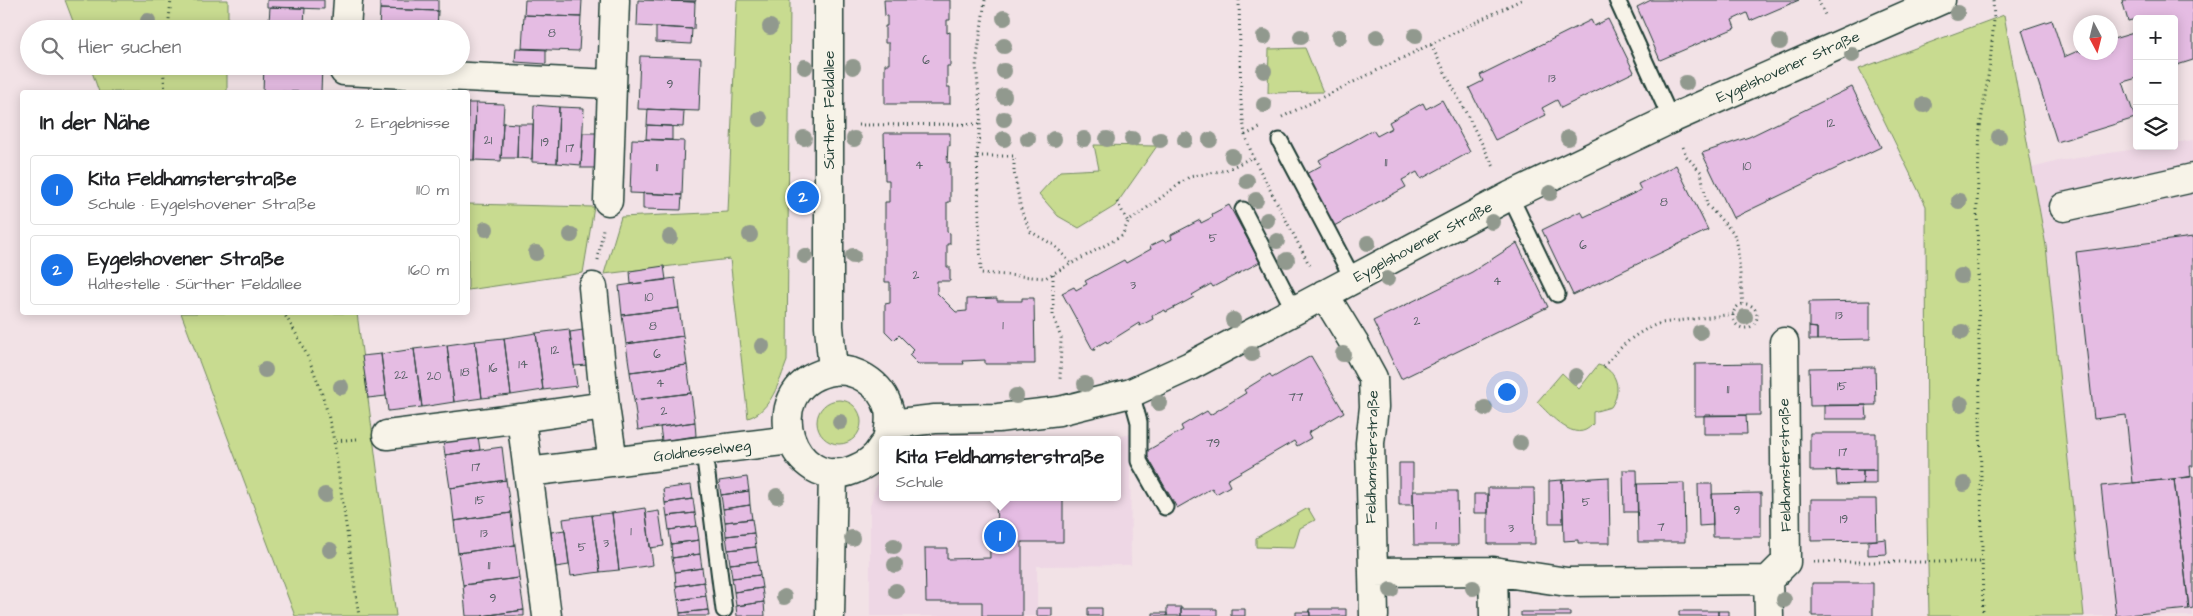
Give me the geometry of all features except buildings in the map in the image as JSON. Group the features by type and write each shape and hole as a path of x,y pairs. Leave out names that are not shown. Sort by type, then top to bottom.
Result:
{"street":[{"path":"347,20 348,0"},
{"path":"608,201 615,0"},
{"name":"Sürther Feldallee","path":"829,0 829,326 833,371"},
{"name":"Eygelshovener Straße","path":"889,436 935,419 998,418 1059,411 1131,393 1190,366 1510,196 1671,119 1941,0"},
{"path":"344,76 611,84"},
{"path":"2064,207 2193,178"},
{"path":"593,287 605,406 613,462"},
{"name":"Feldhamsterstraße","path":"1324,294 1373,378 1374,407 1370,443 1374,616"},
{"name":"Feldhamsterstraße","path":"1769,616 1777,571 1784,342"},
{"path":"879,453 865,465 849,472 832,472 818,469 806,462 796,451 787,423 789,408 795,394 805,383 818,375 833,371 847,371 862,376 874,384 883,396 888,410 886,436"},
{"path":"387,435 605,406"},
{"path":"521,418 547,616"},
{"name":"Goldnesselweg","path":"528,472 791,440"},
{"path":"830,616 832,472"},
{"path":"1373,572 1493,571 1567,582 1777,571"},
{"path":"1493,571 1494,616"}],"lane":[{"path":"1617,0 1671,119"},
{"path":"1280,141 1354,278"},
{"path":"1510,196 1557,294"},
{"path":"1242,210 1294,310"},
{"path":"1131,393 1139,422 1139,461 1165,507"},
{"path":"704,450 724,610"}],"path":[{"path":"169,20 171,0"},
{"path":"985,0 976,66 980,124 977,156 981,273 1045,278 1122,236 1128,222 1189,177 1226,170 1253,157"},
{"path":"1280,118 1521,0"},
{"path":"1983,616 1977,206 1980,127 1990,64 1994,20 1993,0"},
{"path":"1431,45 1510,196"},
{"path":"164,75 165,90"},
{"path":"1671,119 1686,156 1701,172 1707,205 1733,232 1737,242 1743,304"},
{"path":"829,125 980,124"},
{"path":"1245,135 1263,126"},
{"path":"977,156 1014,156 1014,172 1021,210 1031,232 1054,245 1071,263"},
{"path":"593,287 608,201"},
{"path":"1117,202 1128,222"},
{"path":"1053,274 1053,315 1061,338 1059,411"},
{"path":"1743,304 1750,305 1756,310 1757,315 1754,324 1747,327 1740,326 1735,321 1734,314 1736,308 1743,304"},
{"path":"1604,367 1619,348 1661,322 1734,314"},
{"path":"285,315 295,331 326,404 334,441 359,616"},
{"path":"334,441 387,435"},
{"path":"1777,571 1982,562"}],"shaded area":[{"path":"2193,140 2193,616 2084,616 2046,246 2032,168 2059,161 2133,149 2178,150 2178,142"},
{"path":"1130,434 1131,565 1037,566 1037,616 870,616 870,506 879,482 879,501 1121,501 1121,436"}],"green space":[{"path":"65,0 228,0 228,20 73,20"},
{"path":"737,0 790,0 787,361 773,395 763,409 748,418 730,259 604,274 621,217 728,212"},
{"path":"2004,15 2046,246 2084,616 1929,616 1926,206 1859,69"},
{"path":"1305,48 1323,92 1268,93 1269,49"},
{"path":"93,75 227,75 227,90 98,90"},
{"path":"1094,145 1157,146 1115,206 1079,228 1058,216 1039,194 1060,171 1099,169"},
{"path":"470,204 594,207 583,273 470,290"},
{"path":"182,315 357,315 396,616 295,616"},
{"path":"1598,365 1610,371 1614,376 1617,388 1616,394 1611,407 1593,412 1593,424 1586,430 1578,432 1563,426 1537,402 1562,373 1579,389"},
{"path":"839,400 851,404 857,410 861,422 857,434 851,440 839,444 827,440 821,434 817,422 821,410 827,404"},
{"path":"1308,508 1315,520 1300,528 1294,548 1256,547 1256,538"}],"place":[{"name":"Eygelshovener Straße","path":"803,197"},
{"name":"Kita Feldhamsterstraße","path":"1000,536"}]}
